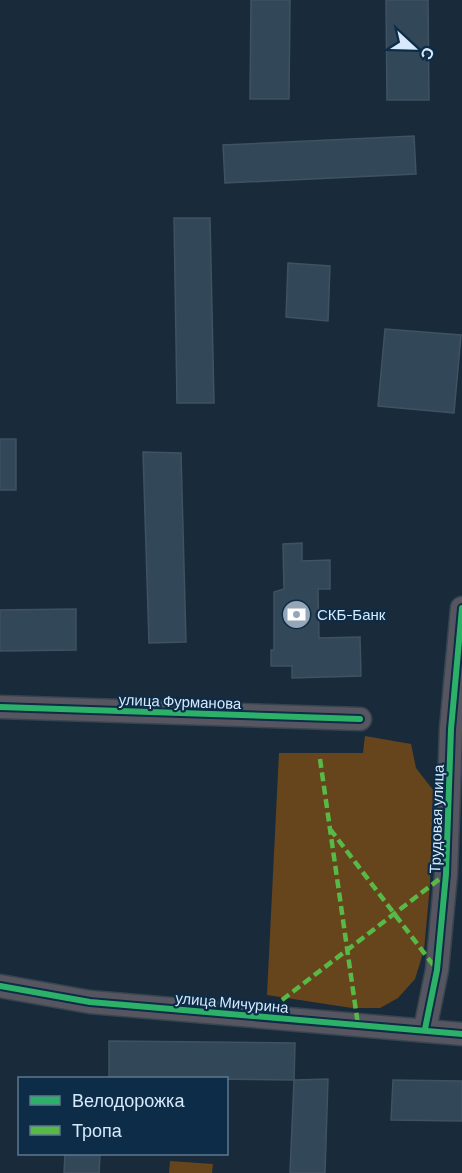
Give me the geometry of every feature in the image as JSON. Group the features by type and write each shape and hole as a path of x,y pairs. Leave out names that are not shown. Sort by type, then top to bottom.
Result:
{"street":[{"name":"Трудовая улица","path":"425,1029 437,970 445,885 462,608"},
{"name":"улица Фурманова","path":"0,707 360,719"},
{"name":"улица Мичурина","path":"0,986 90,1002 425,1029 462,1034"}],"shaded area":[{"path":"365,736 411,744 416,768 433,790 430,884 424,950 415,979 398,998 380,1008 352,1008 267,995 279,753 363,753"},
{"path":"170,1161 213,1164 212,1173 169,1173"}],"building":[{"path":"251,0 290,0 289,99 250,99"},
{"path":"386,0 428,0 429,100 387,100"},
{"path":"414,136 416,174 225,183 223,145"},
{"path":"174,218 210,218 214,403 177,403"},
{"path":"288,263 330,266 328,321 286,317"},
{"path":"385,329 461,335 454,413 378,406"},
{"path":"0,439 16,439 16,490 0,490"},
{"path":"143,452 181,453 186,642 149,643"},
{"name":"СКБ-Банк","path":"302,543 302,561 330,560 330,589 318,589 319,638 360,637 361,676 292,678 292,666 271,666 271,650 274,650 274,592 284,589 283,544"},
{"path":"76,609 76,650 0,651 0,610"},
{"path":"109,1041 295,1043 294,1080 228,1079 228,1077 109,1077"},
{"path":"328,1079 325,1173 290,1173 294,1080"},
{"path":"393,1080 462,1081 462,1121 391,1120"},
{"path":"65,1155 100,1155 99,1173 64,1173"}],"marked path":[{"path":"320,759 358,1025"},
{"path":"330,829 437,970"},
{"path":"282,1000 446,874"}],"cycle path":[{"path":"425,1029 437,970 446,874 451,729 462,608"},
{"path":"0,707 360,719"},
{"path":"0,986 90,1002 462,1034"}],"place":[{"name":"СКБ-Банк","path":"296,614"}]}
